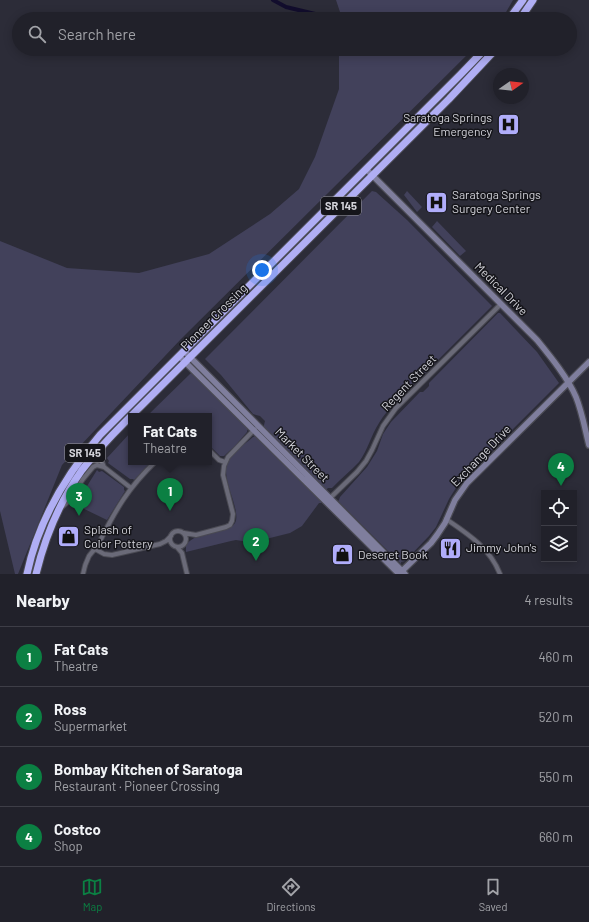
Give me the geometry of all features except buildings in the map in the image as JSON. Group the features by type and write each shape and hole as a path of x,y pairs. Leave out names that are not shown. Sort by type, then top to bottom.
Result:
{"highway":[{"path":"514,12 523,0"},
{"path":"525,12 533,0"},
{"name":"Pioneer Crossing","path":"27,574 42,523 55,497 83,455 109,425 478,56"},
{"name":"Pioneer Crossing","path":"134,413 449,99 489,56"},
{"name":"Pioneer Crossing","path":"36,574 46,540 60,508 76,478 99,449 128,419"},
{"path":"30,574 34,547"}],"street":[{"name":"Medical Drive","path":"366,168 542,346 573,391 578,402 589,445"},
{"name":"Regent Street","path":"329,500 366,461 383,426 396,408 501,304"},
{"name":"Market Street","path":"181,353 402,573"},
{"name":"Exchange Drive","path":"402,573 440,531 455,500 467,483 589,362"},
{"path":"160,544 166,541 176,531 196,534 230,525 233,514 223,475 223,469 228,457 256,428"},
{"path":"99,449 104,467"},
{"path":"212,453 219,460 225,462"},
{"path":"60,508 67,504 92,467 97,465 104,467 131,488"},
{"path":"83,574 88,558 95,549 115,512 131,488 152,465"},
{"path":"446,519 483,547 494,560 500,574"},
{"path":"184,533 187,537 183,550 183,556 188,574"},
{"path":"95,549 104,554 112,555 160,544 181,547 196,534"},
{"path":"170,536 171,542 183,556"}],"shaded area":[{"path":"336,0 513,0 506,12 340,12"},
{"path":"339,56 466,56 181,339 62,465 18,574 15,574 0,511 0,241 67,268 139,273 209,254 270,214 299,189 315,157 339,89"},
{"path":"372,191 376,192 407,220 492,306 422,376 419,375 412,382 412,386 386,412 359,462 332,488 328,488 326,490 264,428 265,421 260,416 253,414 221,375 205,359"},
{"path":"407,191 422,207 417,212 404,195"},
{"path":"437,221 466,251 460,256 432,227"},
{"path":"498,313 500,313 537,352 559,383 459,483 449,499 436,527 405,561 401,562 401,564 338,501 367,467 377,451 383,434 391,422 420,392 423,392 429,386 429,383"},
{"path":"191,373 194,374 248,427 247,432 235,446 224,456 220,456 212,448 212,413 150,413"},
{"path":"128,435 128,465 148,465 134,480 130,479 108,463 109,461 107,458"},
{"path":"257,436 321,500 321,503 319,503 302,526 290,533 258,541 249,542 236,540 186,552 186,545 191,540 198,536 226,529 235,523 236,510 228,484 226,467 228,460 233,454 253,437"},
{"path":"97,470 99,472 102,471 124,487 125,491 107,520 76,505"}],"waterway":[{"path":"273,0 286,7 307,12"}],"place":[{"name":"Saratoga Springs Emergency","path":"508,125"},
{"name":"Saratoga Springs Surgery Center","path":"437,202"},
{"name":"Costco","path":"561,486"},
{"name":"Fat Cats","path":"170,511"},
{"name":"Bombay Kitchen of Saratoga","path":"79,516"},
{"name":"Splash of Color Pottery","path":"69,537"},
{"name":"Jimmy John's","path":"450,548"},
{"name":"Deseret Book","path":"343,555"},
{"name":"Ross","path":"256,561"}]}
